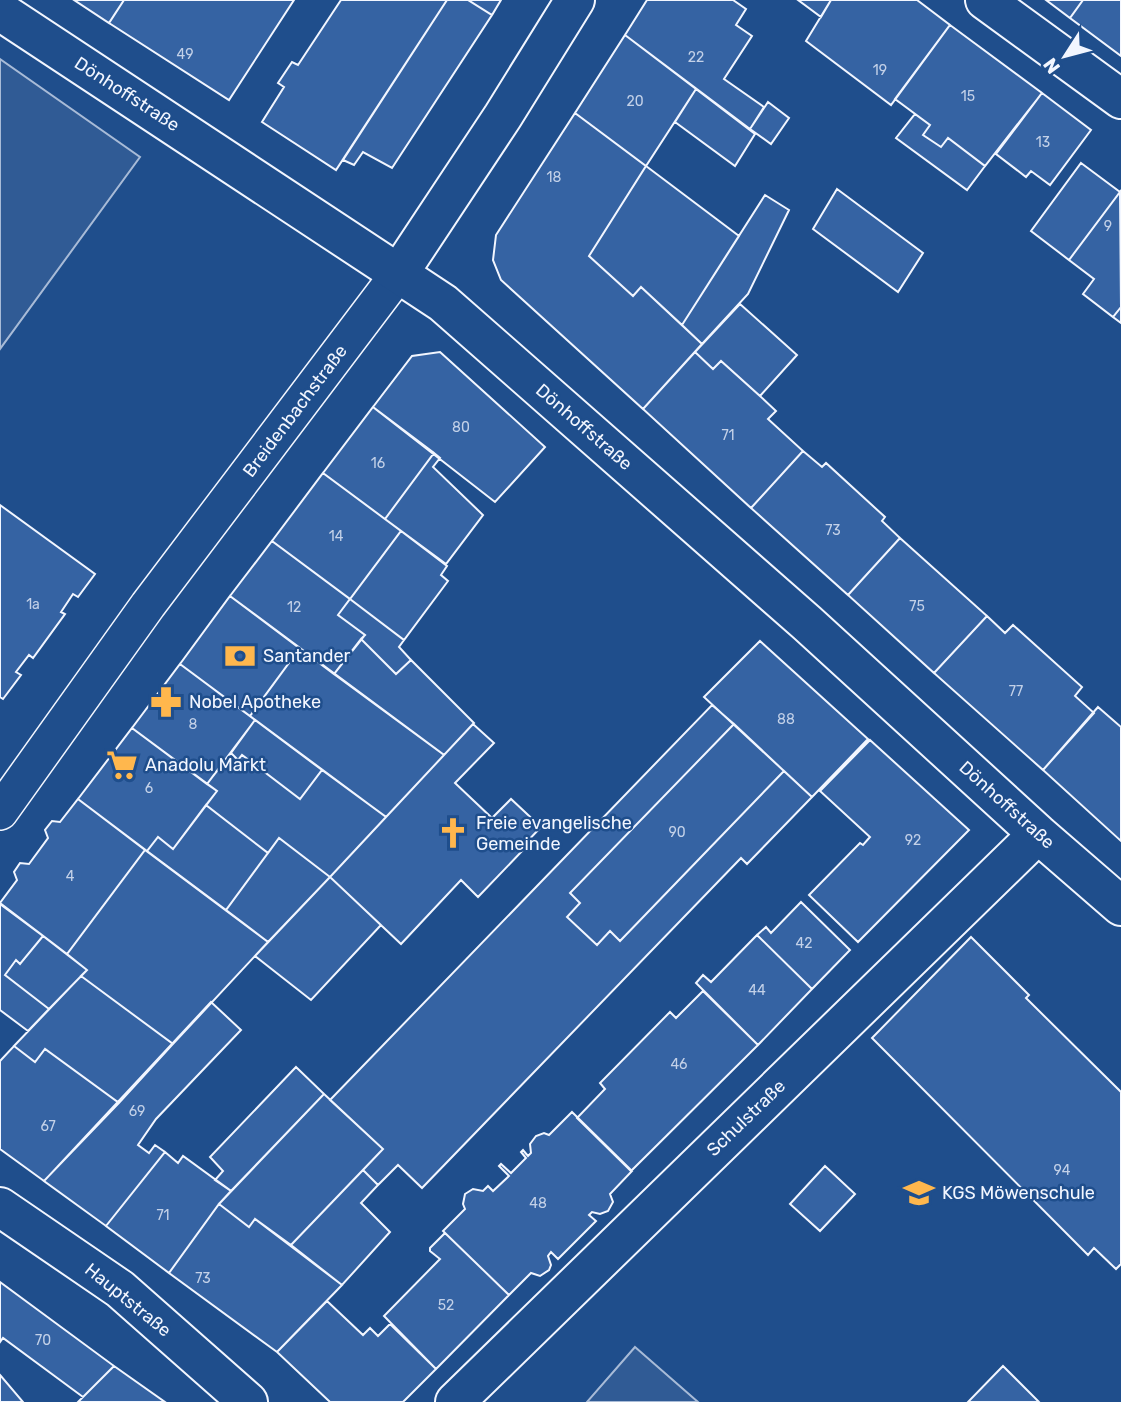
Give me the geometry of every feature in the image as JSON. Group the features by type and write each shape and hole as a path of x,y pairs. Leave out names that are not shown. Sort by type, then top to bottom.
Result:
{"street":[{"name":"Breidenbachstraße","path":"0,812 148,605 399,273 503,116 575,0"},
{"path":"985,0 1121,99"},
{"name":"Dönhoffstraße","path":"0,11 443,303 807,623 1121,906"},
{"name":"Schulstraße","path":"455,1402 1038,834"},
{"name":"Hauptstraße","path":"0,1207 120,1289 248,1402"}],"shaded area":[{"path":"0,59 140,157 0,349"},
{"path":"635,1347 698,1402 587,1402"}],"building":[{"path":"74,0 124,0 109,23"},
{"path":"124,0 294,0 229,100 109,23"},
{"path":"341,0 447,0 336,170 262,122 284,87 278,83 292,62 298,65"},
{"path":"447,0 468,0 492,15 392,168 363,152 354,165 343,160"},
{"path":"468,0 501,0 492,15"},
{"path":"647,0 733,0 746,9 736,25 752,36 724,79 764,107 750,129 625,35"},
{"path":"798,0 831,0 821,17"},
{"path":"831,0 917,0 950,25 891,105 806,41"},
{"path":"1046,0 1083,0 1070,18"},
{"path":"1083,0 1121,0 1121,56 1070,18"},
{"path":"950,25 1042,93 985,166 948,138 941,147 923,135 930,125 895,99"},
{"path":"625,35 696,89 646,166 575,113"},
{"path":"696,89 755,134 735,166 675,122"},
{"path":"1042,93 1091,130 1050,185 1031,171 1026,177 996,154"},
{"path":"768,102 789,118 771,144 750,129"},
{"path":"575,113 646,166 589,256 633,296 641,287 702,344 643,409 501,280 493,260 496,235"},
{"path":"915,114 930,125 923,135 941,147 948,138 985,166 967,190 896,138"},
{"path":"1081,163 1120,192 1069,260 1031,231"},
{"path":"646,166 739,236 682,325 641,287 633,296 589,256"},
{"path":"837,189 923,253 898,292 813,229"},
{"path":"1120,192 1121,307 1113,317 1083,294 1094,279 1069,260"},
{"path":"765,195 789,210 748,294 702,344 682,325"},
{"path":"740,304 797,355 760,396 721,361 713,369 695,352"},
{"path":"1121,307 1121,323 1113,317"},
{"path":"440,352 545,447 495,502 373,407 412,356"},
{"path":"695,352 713,369 721,361 760,396 776,411 768,419 803,451 751,508 643,409"},
{"path":"373,407 434,453 385,519 323,473"},
{"path":"803,451 822,467 826,463 885,517 882,521 900,538 848,595 751,508"},
{"path":"434,453 440,458 433,467 483,515 446,564 385,519"},
{"path":"323,473 401,531 350,599 272,541"},
{"path":"0,505 95,574 78,597 73,594 61,612 65,614 33,658 29,655 16,672 21,675 3,699 0,697"},
{"path":"401,531 447,566 441,575 448,581 404,640 350,599"},
{"path":"900,538 987,616 934,673 848,595"},
{"path":"272,541 350,599 338,615 365,635 334,674 230,596"},
{"name":"Santander","path":"230,596 300,648 250,716 180,664"},
{"path":"350,599 404,640 399,647 411,660 396,674 361,639 365,635 338,615"},
{"path":"987,616 1005,633 1013,625 1082,687 1075,696 1094,713 1043,770 934,673"},
{"path":"361,639 396,674 411,660 474,723 444,755 334,674"},
{"path":"760,641 868,739 812,797 704,697"},
{"path":"300,648 444,755 386,817 250,716"},
{"path":"180,664 255,720 207,784 132,728"},
{"path":"712,705 734,724 570,893 580,903 567,917 597,945 610,931 620,941 784,771 812,797 747,864 741,858 422,1188 398,1165 378,1185 363,1170 383,1149 330,1100"},
{"path":"1098,707 1121,727 1121,841 1043,770"},
{"path":"255,720 322,770 300,799 242,755 238,760 231,753"},
{"name":"Freie evangelische Gemeinde","path":"473,724 494,743 455,783 492,818 511,799 541,827 478,897 461,880 401,944 330,877"},
{"path":"734,724 784,771 620,941 610,931 597,945 567,917 580,903 570,893"},
{"path":"132,728 217,791 173,849 158,837 147,851 78,799"},
{"path":"870,740 969,830 858,942 809,895 860,843 863,845 870,837 820,791"},
{"path":"231,753 238,760 242,755 300,799 322,770 386,817 330,877 279,838 268,853 206,805 217,791 207,784"},
{"path":"78,799 145,850 67,954 0,903 17,880 14,872 20,863 29,864 48,838 45,830 52,821 60,822"},
{"path":"206,805 268,853 226,910 147,851 158,837 173,849"},
{"path":"279,838 330,877 268,942 226,910"},
{"path":"145,850 268,942 173,1044 81,976 87,970 67,954"},
{"path":"330,877 381,925 311,1000 255,956"},
{"path":"801,902 850,950 812,989 757,935 766,927 771,933"},
{"path":"0,904 43,936 20,964 16,960 5,975 49,1009 28,1031 0,1010"},
{"path":"757,935 812,989 758,1045 696,983 703,975 711,982"},
{"path":"43,936 87,970 49,1009 5,975 16,960 20,964"},
{"path":"971,937 1029,995 1026,998 1121,1092 1121,1264 1116,1269 1094,1248 1088,1255 872,1038"},
{"path":"81,976 173,1044 119,1103 45,1049 35,1062 14,1046"},
{"path":"703,991 758,1045 631,1171 577,1118 605,1089 600,1083 670,1012 676,1018"},
{"path":"211,1002 241,1030 156,1119 138,1145 149,1153 155,1145 165,1152 106,1226 44,1181"},
{"path":"14,1046 35,1062 45,1049 119,1103 44,1181 0,1149 0,1061"},
{"path":"296,1067 324,1094 231,1191 215,1180 223,1171 210,1157"},
{"path":"324,1094 383,1149 291,1245 255,1219 249,1227 219,1204"},
{"path":"572,1112 632,1171 610,1194 613,1202 608,1211 600,1214 592,1212 589,1215 596,1221 558,1259 551,1252 548,1256 551,1265 549,1270 540,1276 531,1273 509,1295 443,1231 465,1209 465,1194 473,1189 483,1191 488,1186 493,1191 509,1176 499,1166 501,1164 511,1173 526,1158 521,1152 523,1150 528,1156 531,1153 530,1144 536,1136 544,1133 549,1135"},
{"path":"165,1152 178,1163 183,1156 231,1191 169,1273 106,1226"},
{"path":"825,1166 855,1194 820,1231 790,1204"},
{"path":"363,1170 378,1185 361,1203 390,1232 342,1285 291,1245"},
{"path":"219,1204 249,1227 255,1219 342,1285 277,1352 169,1273"},
{"path":"445,1233 509,1295 436,1369 384,1316 440,1259 430,1248"},
{"path":"0,1282 114,1366 83,1397 3,1338 0,1342"},
{"path":"327,1301 363,1335 370,1328 378,1336 390,1324 436,1369 403,1402 330,1402 277,1352"},
{"path":"114,1366 165,1402 78,1402"},
{"path":"1003,1366 1039,1402 968,1402"},
{"path":"0,1375 23,1402 0,1402"}],"place":[{"name":"Santander","path":"240,656"},
{"name":"Nobel Apotheke","path":"166,702"},
{"name":"Anadolu Markt","path":"122,765"},
{"name":"Freie evangelische Gemeinde","path":"453,833"},
{"name":"KGS Möwenschule","path":"919,1193"}]}
